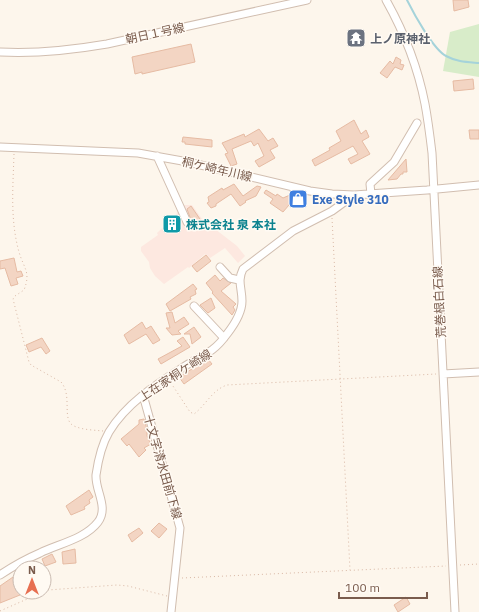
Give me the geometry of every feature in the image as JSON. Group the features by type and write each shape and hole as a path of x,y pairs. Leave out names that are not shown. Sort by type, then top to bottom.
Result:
{"street":[{"name":"朝日１号線","path":"0,52 33,52 107,44 307,0"},
{"name":"荒巻根白石線","path":"386,0 410,49 421,85 429,130 455,612"},
{"path":"371,194 370,184 394,162 417,124"},
{"name":"桐ケ崎年川線","path":"0,146 138,152 310,191 332,194 371,194 479,185"},
{"path":"157,156 187,222"},
{"path":"220,267 230,278 239,280 243,269 249,264 293,232 332,211 354,195"},
{"name":"上在家桐ケ崎線","path":"0,575 40,552 72,541 98,522 102,514 103,506 96,484 96,475 102,449 109,432 132,404 143,395 183,367 213,350 224,338 239,313 242,302 239,280"},
{"path":"194,306 224,338"},
{"path":"443,374 479,372"},
{"name":"十文字清水田前下線","path":"143,395 180,528 171,612"}],"path":[{"path":"14,147 13,222 18,249 28,277 24,290 13,299 29,362 30,365 61,382 65,387 67,392 69,422 73,426 83,429 109,432"},
{"path":"332,211 350,570"},
{"path":"167,378 190,412 194,414 214,392 227,385 443,374"},
{"path":"175,578 479,564"},
{"path":"52,590 117,585 128,586 173,597"},
{"path":"0,611 25,600"}],"shaded area":[{"path":"182,205 192,205 202,219 237,246 245,256 238,263 225,248 210,258 205,254 189,268 188,267 164,284 155,276 150,268 149,262 141,251 141,247 158,235 157,233 175,216"}],"green space":[{"path":"479,24 479,77 443,71 450,32"}],"building":[{"path":"453,0 468,0 469,7 454,11"},
{"path":"191,44 195,62 142,74 142,72 135,74 132,57"},
{"path":"396,57 401,60 400,64 404,65 402,70 395,67 387,78 380,73 390,61 393,64"},
{"path":"473,79 474,89 454,91 453,81"},
{"path":"354,120 361,134 366,130 369,137 362,141 370,154 351,164 348,159 358,154 353,146 315,166 312,160 330,150 329,148 341,141 336,131"},
{"path":"259,129 268,141 273,138 278,146 270,150 275,158 259,167 255,161 264,156 258,143 254,146 251,141 232,149 237,164 231,166 225,154 228,153 222,143 244,134 245,137"},
{"path":"469,130 479,130 479,139 470,139"},
{"path":"183,137 212,140 212,147 185,144 185,142 182,142"},
{"path":"406,159 407,172 403,172 403,174 401,174 397,179 388,180"},
{"path":"234,184 243,196 257,186 261,187 256,196 245,201 246,202 240,206 231,194 216,204 216,206 211,208 207,203 209,202 208,197 222,188 223,190"},
{"path":"266,190 283,198 290,195 295,198 283,212 270,203 273,199 264,193"},
{"path":"191,206 202,222 194,228 187,209"},
{"name":"株式会社 泉 本社","path":"175,217 180,222 169,232 164,227"},
{"path":"206,255 211,261 197,272 192,266"},
{"path":"14,258 17,272 21,271 23,276 16,278 18,284 11,286 5,268 0,269 0,261"},
{"path":"215,275 220,281 223,278 231,283 221,291 236,304 233,307 235,310 232,315 212,293 213,292 206,283"},
{"path":"193,284 197,289 195,290 196,294 190,297 191,299 170,311 166,304"},
{"path":"211,298 215,308 208,313 200,305"},
{"path":"172,312 175,323 184,317 189,324 178,331 181,334 172,335 166,328 170,328 166,313"},
{"path":"142,322 146,329 151,326 160,340 153,344 146,334 129,344 124,335"},
{"path":"194,327 201,337 192,344 190,334 184,334"},
{"path":"183,337 190,347 161,364 158,359 182,346 177,341"},
{"path":"42,338 50,351 46,354 41,347 29,352 26,345"},
{"path":"208,359 212,364 184,384 179,377"},
{"path":"144,419 147,429 147,436 151,444 144,448 146,450 139,457 129,444 127,446 121,439 139,424 139,420"},
{"path":"89,490 93,497 89,500 90,503 84,507 85,509 71,515 66,506"},
{"path":"159,523 167,529 159,538 151,531"},
{"path":"139,528 143,533 132,542 128,535"},
{"path":"75,549 76,563 63,564 62,552"},
{"path":"52,554 56,562 52,563 52,560 42,559"},
{"path":"12,578 12,598 0,603 0,586"},
{"path":"406,597 410,604 398,612 394,605"}],"waterway":[{"path":"407,0 424,31 441,52 454,59 479,63"}],"place":[{"name":"上ノ原神社","path":"356,38"},
{"name":"Exe Style 310","path":"298,199"},
{"name":"株式会社 泉 本社","path":"172,224"}]}
